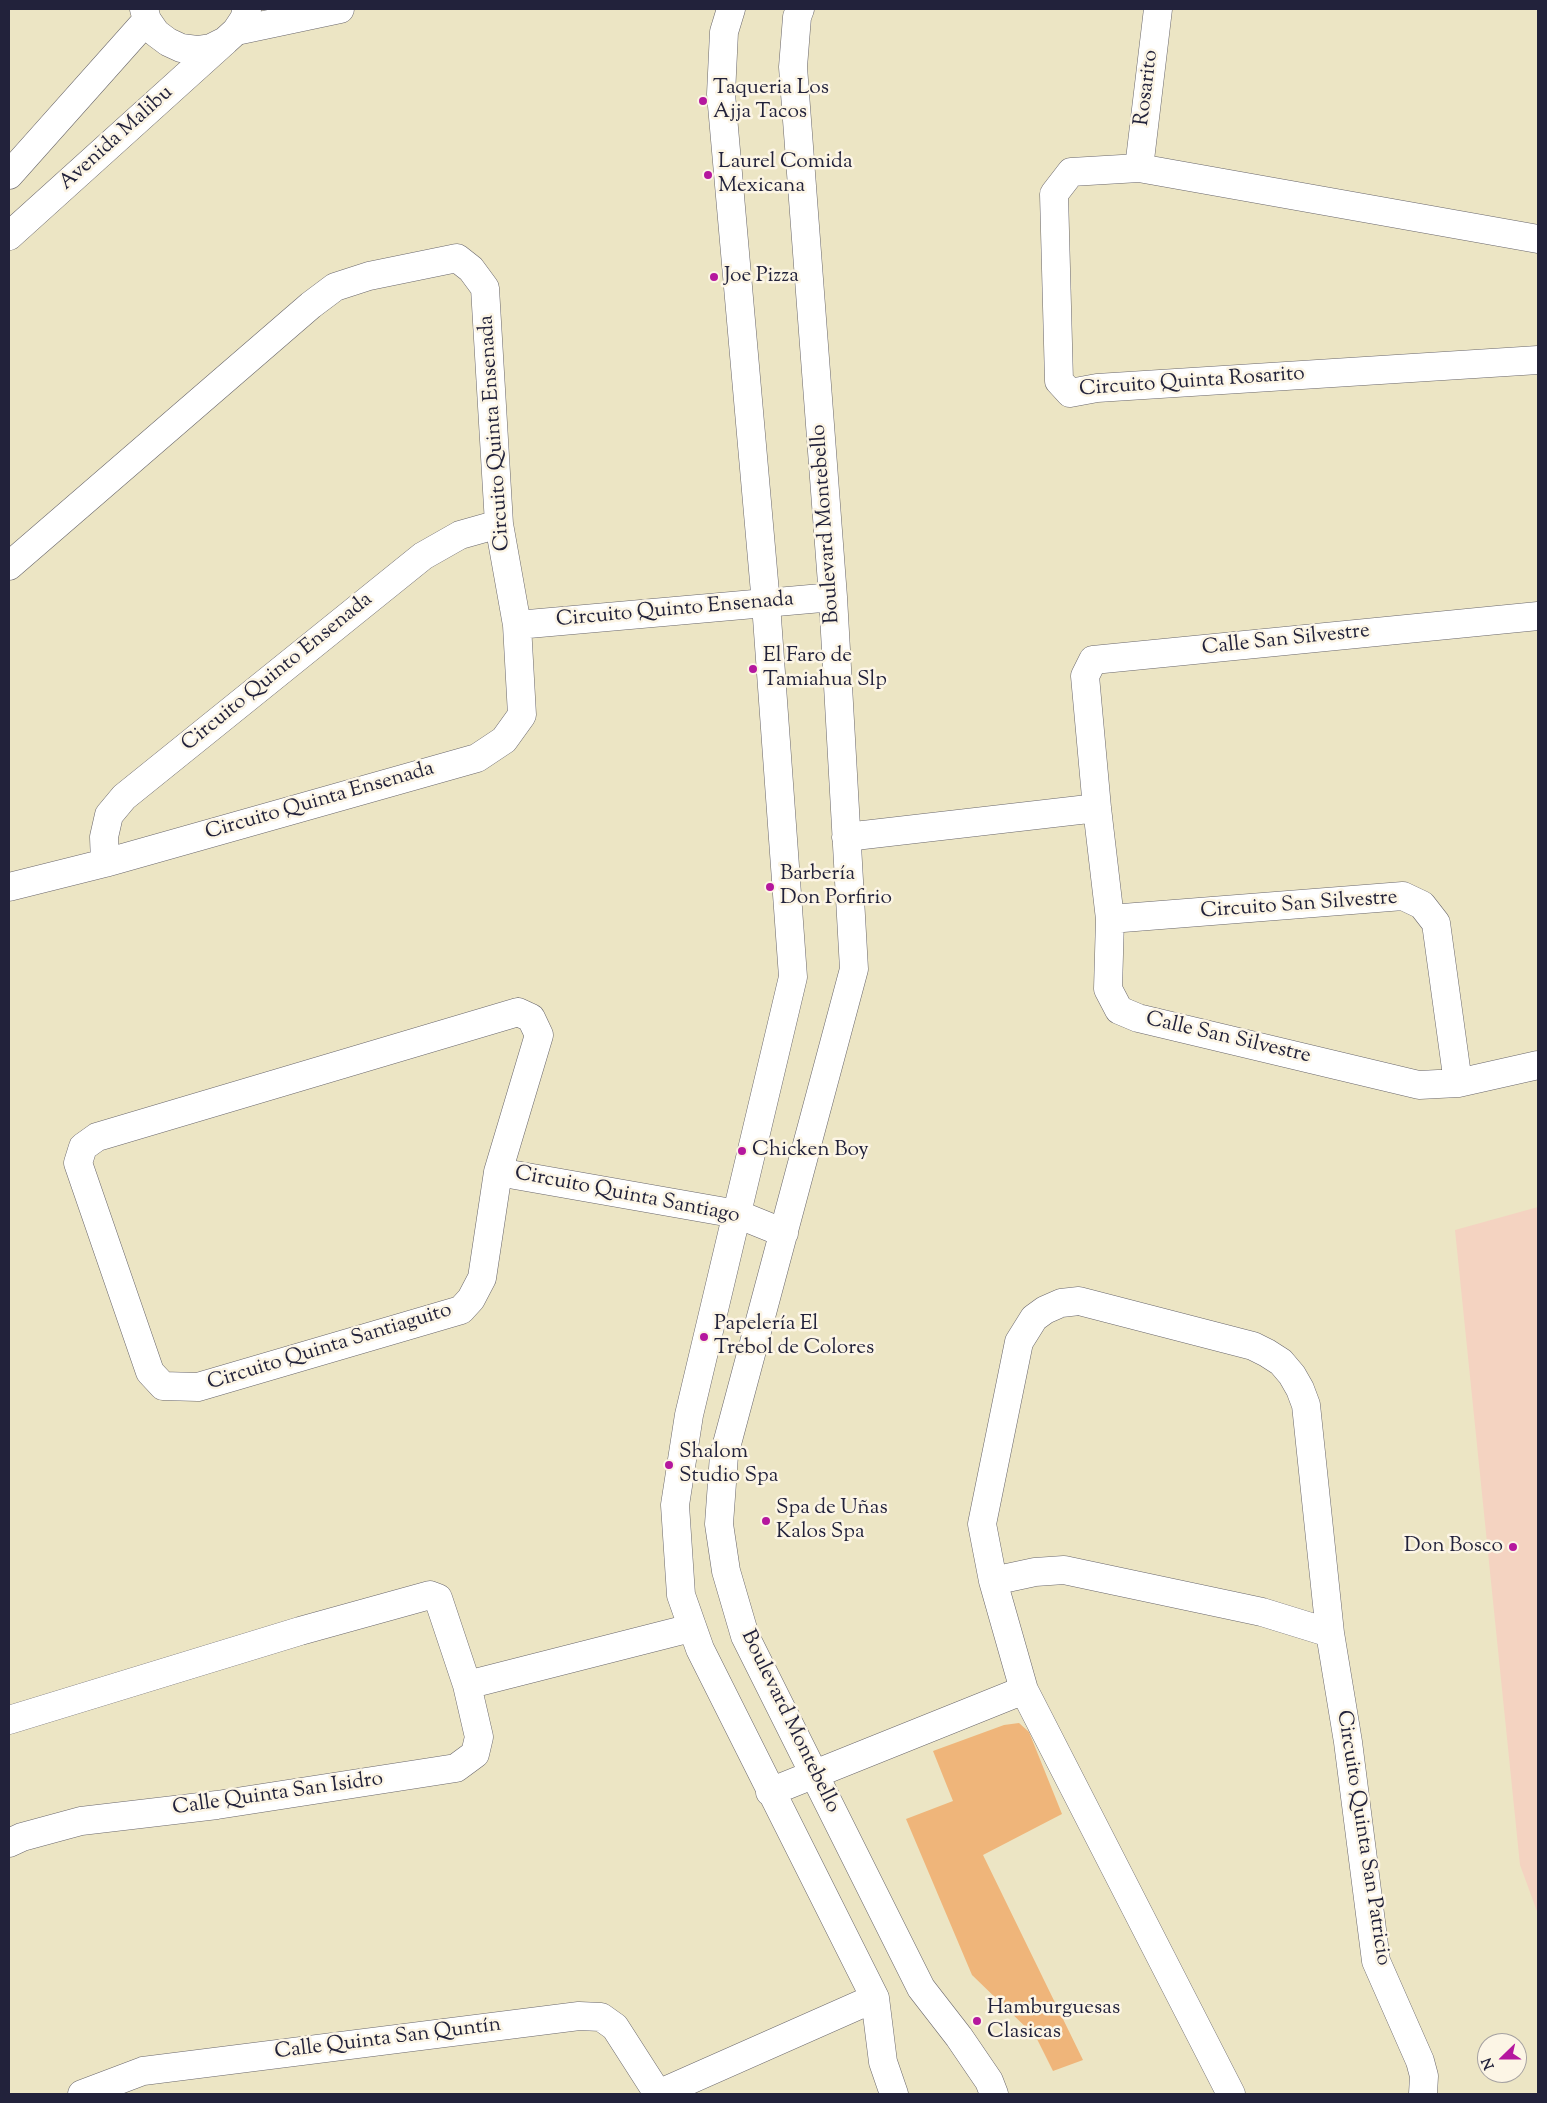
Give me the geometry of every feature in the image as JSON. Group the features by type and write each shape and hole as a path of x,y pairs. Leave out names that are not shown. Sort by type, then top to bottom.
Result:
{"street":[{"name":"Avenida Malibu","path":"9,236 236,27 340,9"},
{"path":"731,9 724,32 721,94 766,604 793,977 689,1415 675,1505 681,1595 692,1628 770,1792 876,1998 883,2062 894,2094"},
{"name":"Boulevard Montebello","path":"800,9 793,67 833,597 854,969 724,1455 719,1524 726,1571 745,1636 921,1988 959,2037 989,2081 994,2094"},
{"name":"Rosarito","path":"1139,168 1158,9"},
{"path":"9,175 146,15 156,33 168,42 181,48 197,50 211,48 236,27"},
{"name":"Circuito Quinta Rosarito","path":"1538,240 1139,168 1070,172 1054,194 1060,381 1070,394 1097,388 1538,360"},
{"name":"Circuito Quinta Ensenada","path":"9,566 311,305 335,287 369,276 457,258 471,269 485,288 498,524 517,625 522,715 504,740 477,758 105,863 9,887"},
{"name":"Circuito Quinto Ensenada","path":"105,863 104,837 109,815 124,797 423,556 460,535 498,524"},
{"name":"Circuito Quinto Ensenada","path":"517,625 833,597"},
{"name":"Calle San Silvestre","path":"1538,616 1093,660 1085,676 1097,808 1110,919 1108,989 1119,1010 1138,1018 1419,1085 1458,1083 1538,1066"},
{"path":"846,837 1097,808"},
{"name":"Circuito San Silvestre","path":"1110,919 1402,896 1422,905 1436,923 1458,1083"},
{"name":"Circuito Quinta Santiaguito","path":"518,1012 531,1018 538,1035 498,1172 482,1278 471,1299 460,1310 198,1387 163,1386 150,1372 78,1163 83,1147 97,1137 518,1012"},
{"name":"Circuito Quinta Santiago","path":"498,1172 737,1214 784,1233"},
{"name":"Circuito Quinta San Patricio","path":"1231,2094 1024,1690 993,1581 982,1524 1019,1342 1034,1318 1045,1310 1061,1303 1078,1301 1252,1346 1281,1362 1292,1374 1300,1389 1306,1405 1330,1634 1348,1742 1376,1961 1420,2061 1424,2076 1423,2094"},
{"path":"993,1581 1035,1572 1064,1570 1262,1612 1330,1634"},
{"name":"Calle Quinta San Isidro","path":"9,1720 300,1631 430,1595 438,1598 467,1685 479,1737 475,1754 456,1768 216,1805 81,1821 22,1837 9,1844"},
{"path":"467,1685 692,1628"},
{"path":"770,1792 814,1773 936,1727 1024,1690"},
{"path":"658,2094 876,1998"},
{"name":"Calle Quinta San Quntín","path":"82,2094 143,2071 579,2016 601,2017 615,2027 658,2094"}],"shaded area":[{"name":"Don Bosco","path":"1538,1207 1538,1914 1520,1865 1455,1230"}],"building":[{"path":"1019,1723 1029,1732 1062,1814 983,1855 1083,2060 1053,2071 1036,2037 972,1975 906,1819 953,1801 933,1751 1004,1725"}],"place":[{"name":"Taqueria Los Ajja Tacos","path":"703,101"},
{"name":"Laurel Comida Mexicana","path":"708,175"},
{"name":"Joe Pizza","path":"714,277"},
{"name":"El Faro de Tamiahua Slp","path":"753,669"},
{"name":"Barbería Don Porfirio","path":"770,887"},
{"name":"Chicken Boy","path":"742,1151"},
{"name":"Papelería El Trebol de Colores","path":"704,1337"},
{"name":"Shalom Studio Spa","path":"669,1465"},
{"name":"Spa de Uñas Kalos Spa","path":"766,1521"},
{"name":"Don Bosco","path":"1513,1547"},
{"name":"Hamburguesas Clasicas","path":"977,2021"}]}
